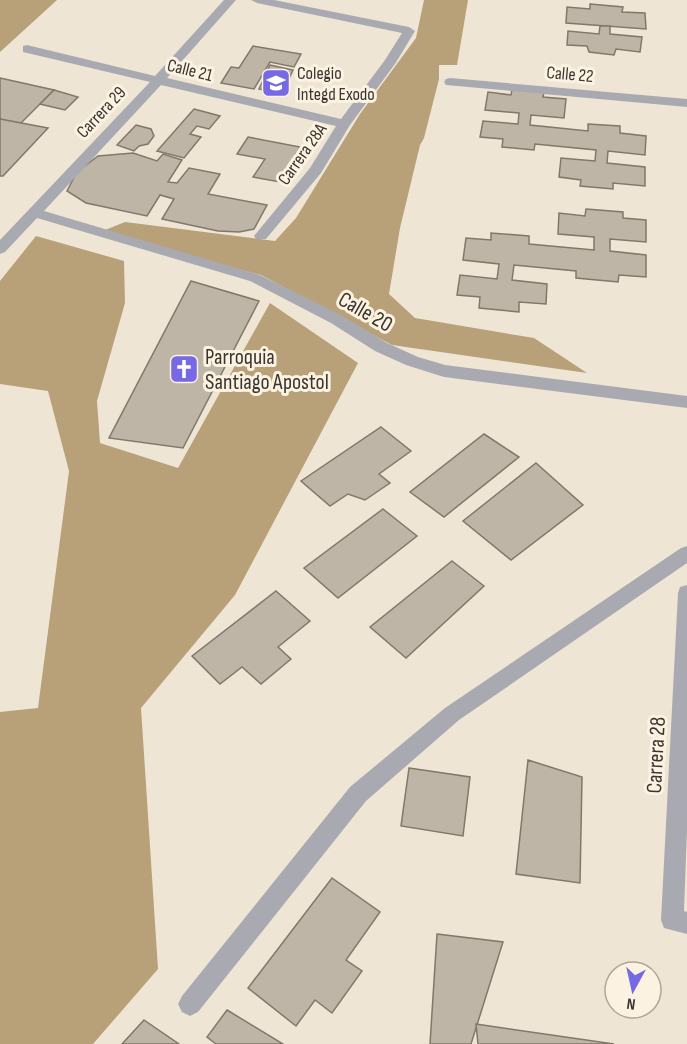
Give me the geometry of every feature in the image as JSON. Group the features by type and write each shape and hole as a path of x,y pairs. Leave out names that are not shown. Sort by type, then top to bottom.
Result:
{"street":[{"name":"Carrera 29","path":"0,249 230,0"},
{"name":"Carrera 28A","path":"257,0 409,31 391,61 344,124 316,170 261,236"},
{"name":"Calle 21","path":"27,49 344,124"},
{"name":"Calle 22","path":"450,82 687,103"},
{"name":"Calle 20","path":"35,213 255,278 336,319 381,347 444,371 687,402"},
{"path":"190,1004 358,794 452,714 687,553"},
{"name":"Carrera 28","path":"679,921 687,593"}],"shaded area":[{"path":"0,0 57,0 0,52"},
{"path":"424,0 468,0 457,65 439,65 439,79 400,228 389,294 415,318 534,338 587,373 392,345 261,275 100,232 125,222 275,241 296,218 360,114 416,38"},
{"path":"36,236 124,261 125,303 97,401 100,443 178,468 270,303 358,363 235,595 141,708 158,969 93,1044 0,1044 0,712 38,708 69,471 48,391 0,384 0,281"}],"building":[{"path":"590,4 623,7 622,12 645,13 646,29 566,23 567,7 590,9"},
{"path":"600,26 610,26 610,34 642,37 640,52 616,49 614,55 589,52 587,46 567,45 568,31 599,34"},
{"path":"253,46 301,54 294,67 270,62 254,89 221,83 231,67 239,68"},
{"path":"270,65 293,70 282,94 259,89"},
{"path":"0,78 54,90 20,124 0,119"},
{"path":"512,89 544,92 543,97 566,99 564,118 531,115 530,125 588,131 588,124 620,126 620,133 646,136 645,155 608,151 607,163 645,167 645,186 613,183 613,189 580,186 581,180 559,177 561,158 595,161 596,150 535,144 534,150 502,147 503,139 480,137 483,121 518,124 519,113 485,110 488,92 511,95"},
{"path":"54,90 78,97 65,110 40,104"},
{"path":"194,109 220,116 209,129 197,126 190,134 201,137 184,158 157,151"},
{"path":"0,119 48,128 3,176 0,176"},
{"path":"136,125 151,129 154,136 148,144 139,146 134,151 117,145"},
{"path":"248,137 300,147 280,182 253,177 265,159 237,154"},
{"path":"133,153 157,161 163,154 182,160 168,182 177,183 189,168 220,174 208,194 267,205 254,229 239,232 218,231 162,219 174,199 160,195 147,216 86,203 67,191 77,172 98,156"},
{"path":"586,209 623,212 623,218 646,220 646,242 610,239 610,251 646,255 646,277 619,275 618,282 576,278 576,271 514,265 512,280 547,284 546,304 519,302 519,312 479,308 480,297 457,295 460,275 497,279 499,264 463,260 466,238 491,240 491,233 529,236 529,244 594,250 594,237 558,234 559,213 585,216"},
{"name":"Parroquia Santiago Apostol","path":"191,281 259,301 183,448 109,438"},
{"path":"381,427 411,451 379,474 390,483 365,500 348,494 330,506 301,481"},
{"path":"484,434 519,457 444,517 410,492"},
{"path":"536,463 583,505 511,560 463,521"},
{"path":"383,509 417,536 338,598 304,568"},
{"path":"452,561 484,586 406,658 370,627"},
{"path":"276,591 310,621 278,647 291,659 261,684 242,667 220,684 192,656"},
{"path":"528,760 582,777 580,883 516,874"},
{"path":"409,768 470,777 463,836 401,826"},
{"path":"332,878 380,912 346,960 362,971 332,1013 315,1000 296,1026 248,988"},
{"path":"437,934 503,942 471,1044 430,1044"},
{"path":"227,1010 283,1044 216,1044 207,1037"},
{"path":"144,1020 179,1044 122,1044"},
{"path":"476,1024 614,1044 478,1044"}],"place":[{"name":"Colegio Integd Exodo","path":"276,83"},
{"name":"Parroquia Santiago Apostol","path":"184,369"}]}
